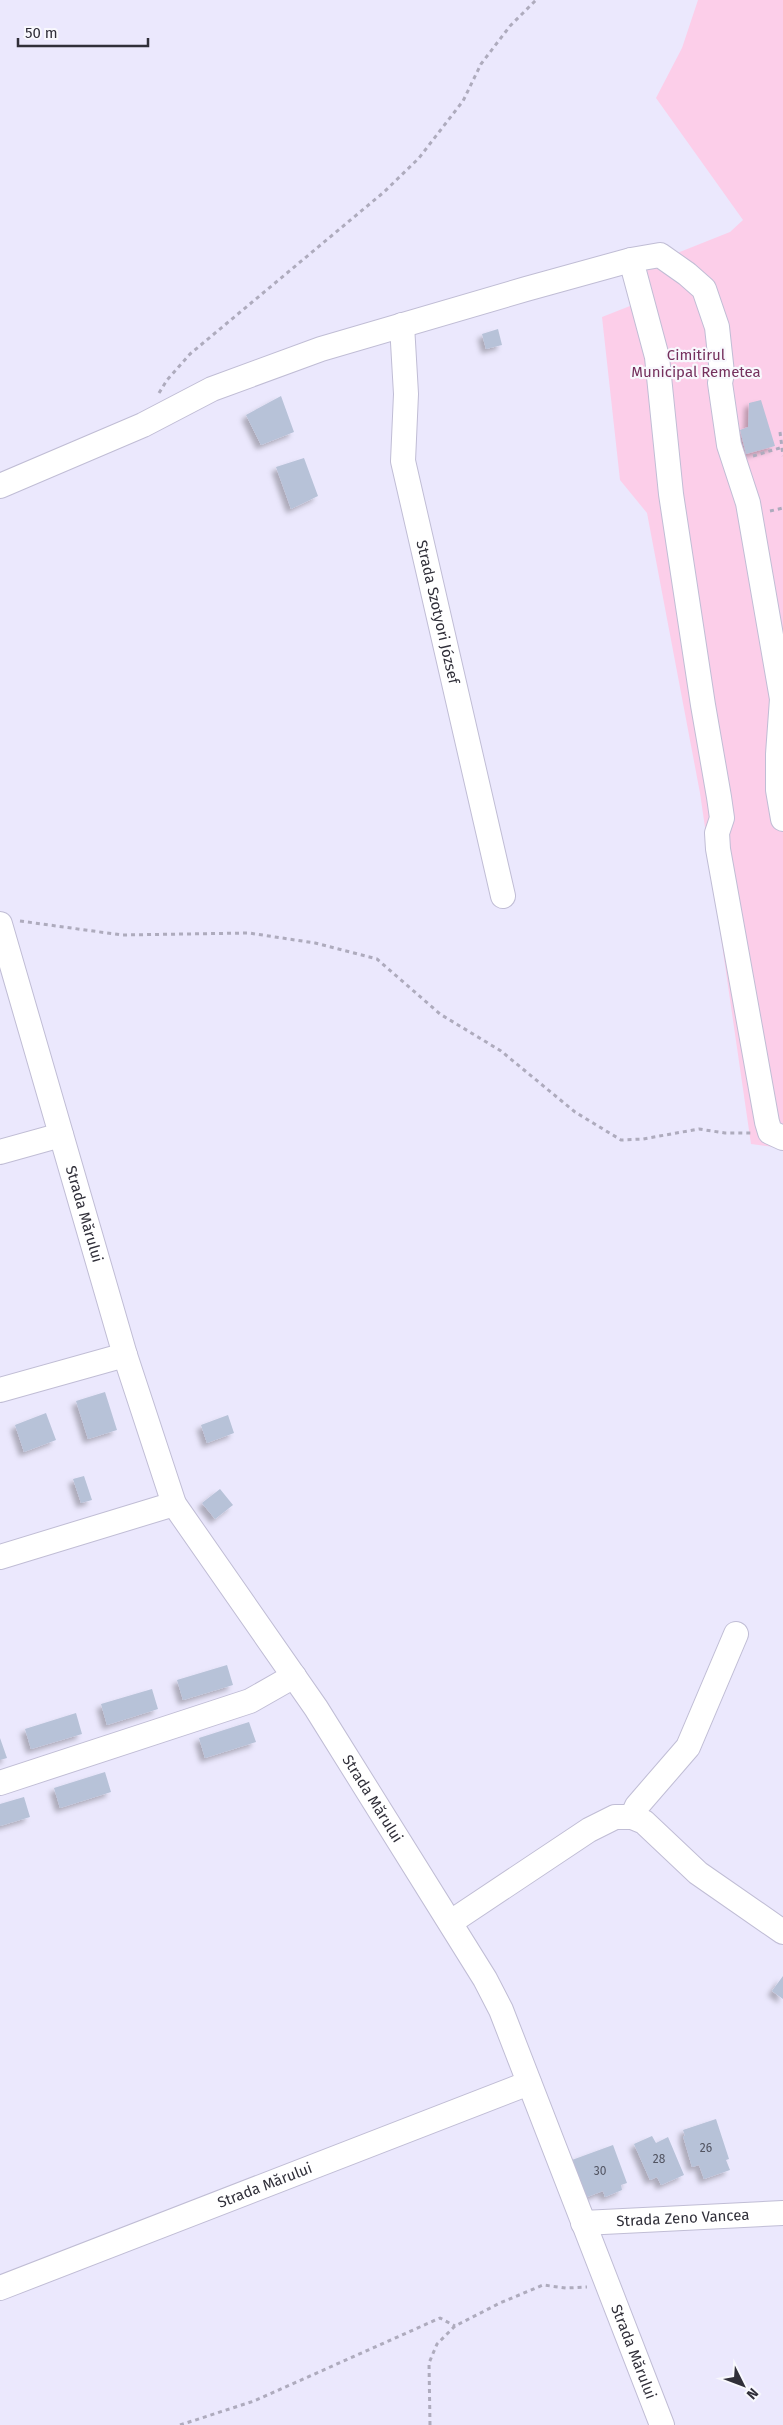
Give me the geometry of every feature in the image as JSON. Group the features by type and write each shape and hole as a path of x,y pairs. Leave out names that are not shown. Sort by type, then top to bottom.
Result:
{"street":[{"path":"0,486 143,425 212,389 321,349 631,260 660,256 687,274 704,289 718,326 722,373 720,383 729,445 736,461 748,503 782,699 778,790 783,820"},
{"path":"631,260 657,357 671,494 722,818 717,833 718,849 776,1135"},
{"name":"Strada Szotyori József","path":"402,325 406,394 403,461 503,896"},
{"name":"Strada Mărului","path":"9,922 7,972 61,1135 125,1355 174,1504 294,1676 452,1922 501,2010 662,2425"},
{"path":"0,1152 61,1135"},
{"path":"0,1390 125,1355"},
{"path":"0,1557 174,1504"},
{"path":"632,1817 637,1806 688,1746 736,1634"},
{"path":"0,1783 250,1701 294,1676"},
{"path":"452,1922 589,1830 615,1817 632,1817 644,1822 698,1873 783,1932"},
{"name":"Strada Mărului","path":"0,2288 529,2083"},
{"name":"Strada Zeno Vancea","path":"583,2223 783,2213"}],"path":[{"path":"143,425 167,380 190,354 384,192 419,158 463,101 481,64 510,26 536,0"},
{"path":"780,432 783,456"},
{"path":"736,461 782,447"},
{"path":"9,922 122,935 249,933 315,943 377,959 440,1014 501,1051 575,1112 621,1140 643,1139 699,1128 725,1133 776,1135"},
{"path":"430,2425 429,2363 437,2344 455,2326 500,2303 543,2286 585,2288 603,2277"},
{"path":"180,2425 254,2401 440,2318 455,2326"}],"green space":[{"name":"Cimitirul Municipal Remetea","path":"698,0 783,0 783,1148 751,1144 700,793 647,513 620,480 602,317 630,306 632,271 730,232 743,220 656,98 682,48"}],"building":[{"path":"498,329 502,345 486,349 482,334"},
{"path":"281,396 294,432 261,445 246,415"},
{"path":"761,400 775,446 746,454 740,430 748,427 749,403"},
{"path":"304,458 318,496 291,509 276,467"},
{"path":"105,1392 117,1430 88,1439 76,1401"},
{"path":"46,1413 56,1440 24,1452 15,1425"},
{"path":"228,1415 234,1433 207,1443 201,1425"},
{"path":"84,1476 92,1500 81,1503 73,1479"},
{"path":"220,1489 233,1505 215,1519 202,1503"},
{"path":"227,1665 233,1685 183,1700 177,1680"},
{"path":"152,1689 158,1709 107,1725 101,1704"},
{"path":"76,1713 82,1734 31,1749 25,1729"},
{"path":"249,1722 256,1742 205,1758 199,1738"},
{"path":"0,1738 7,1758 0,1760"},
{"path":"105,1772 111,1792 60,1808 54,1788"},
{"path":"24,1797 30,1817 0,1826 0,1804"},
{"path":"783,1976 783,1999 772,1991"},
{"path":"716,2119 729,2159 726,2160 730,2170 704,2179 699,2165 692,2167 683,2130"},
{"path":"652,2136 656,2143 668,2137 684,2175 661,2185 657,2177 650,2180 634,2144"},
{"path":"613,2145 627,2183 621,2185 622,2190 605,2197 603,2191 587,2197 572,2160"}]}
